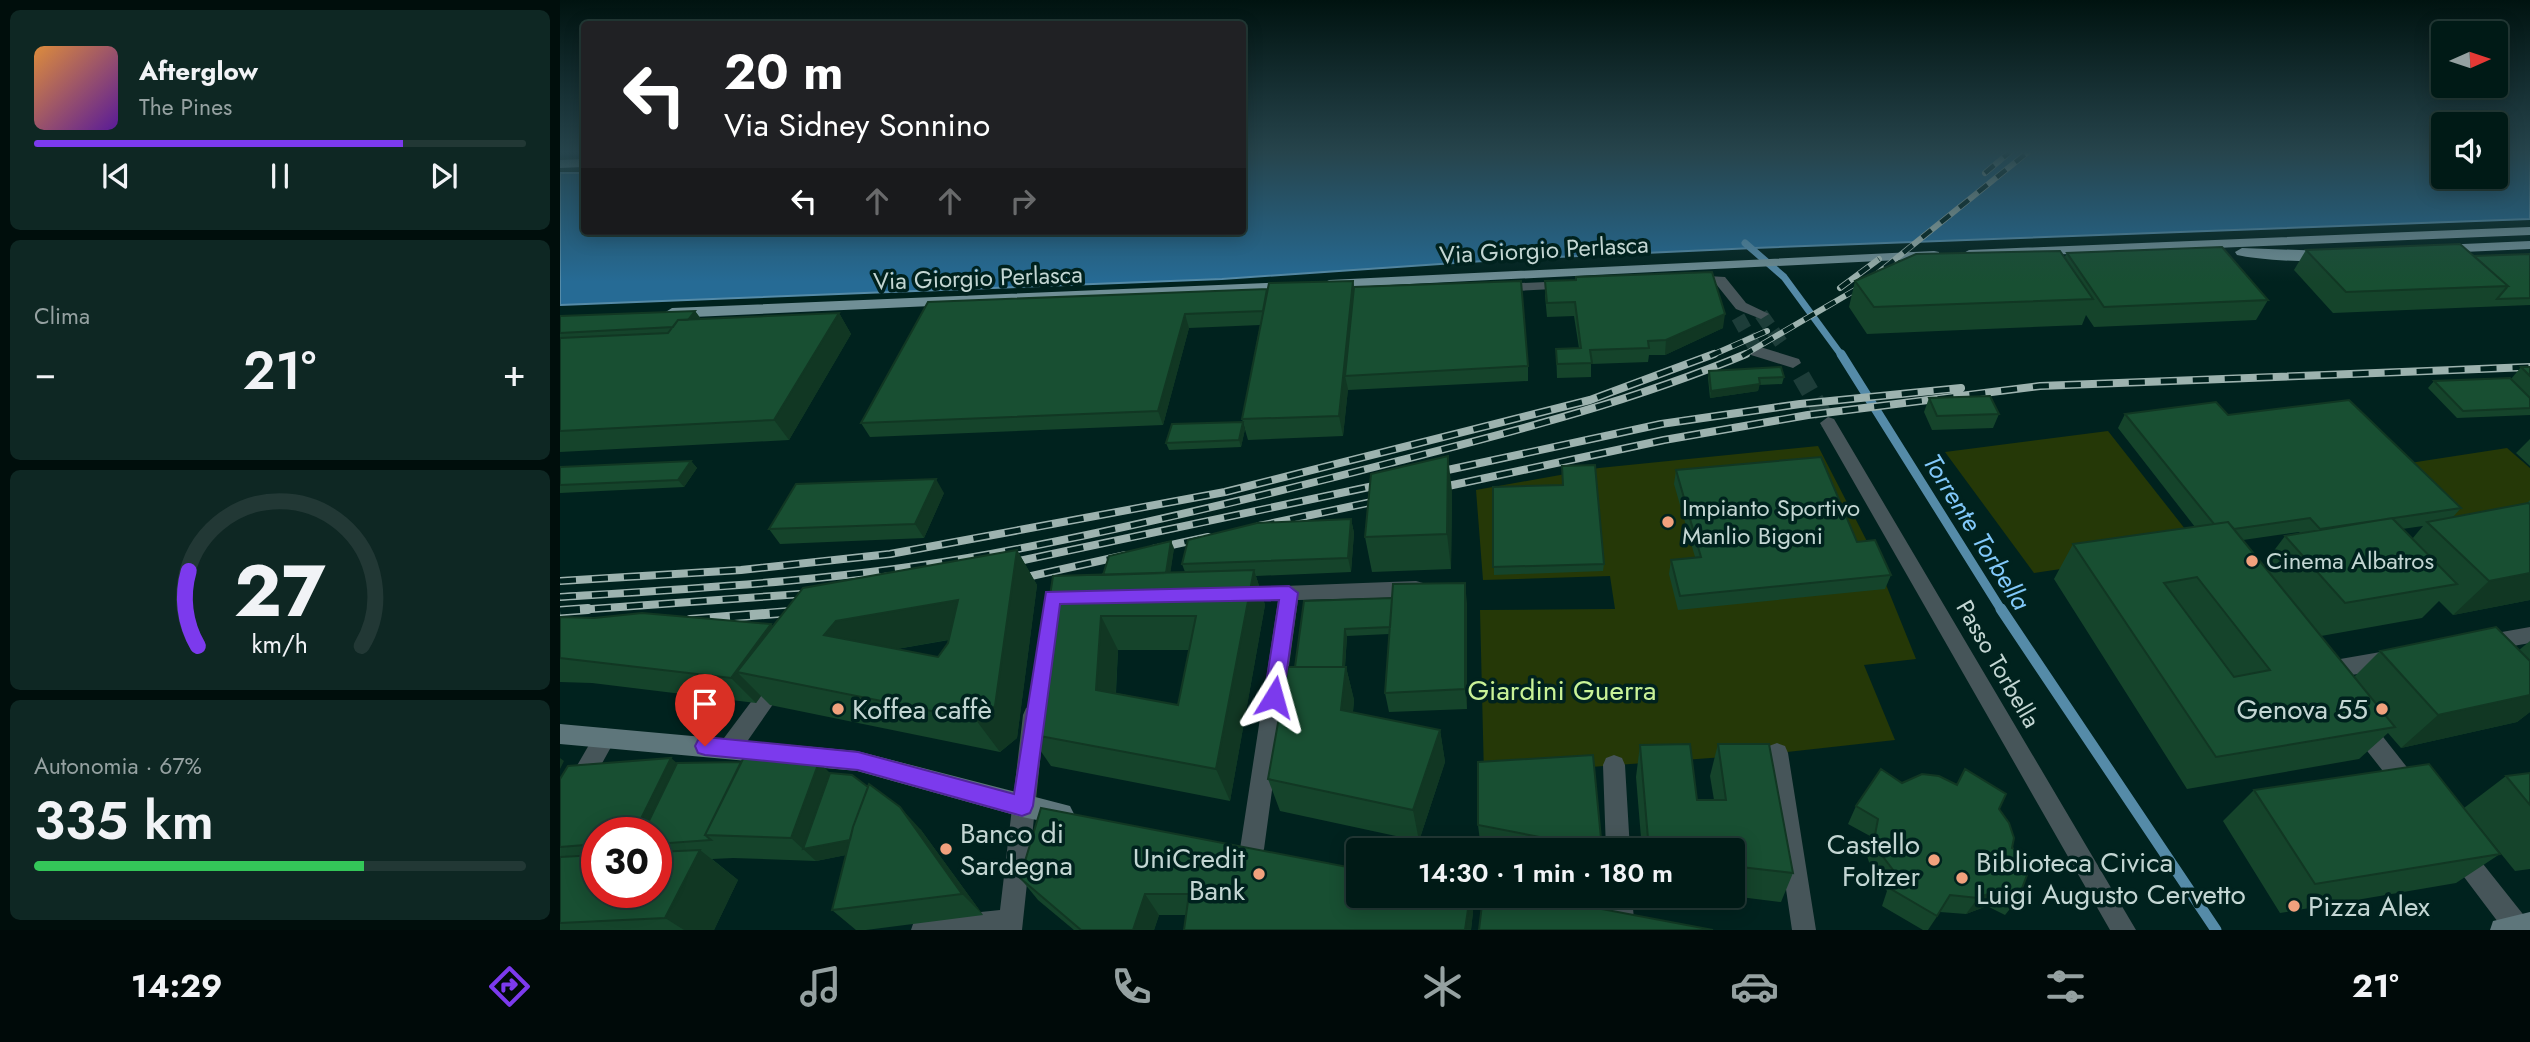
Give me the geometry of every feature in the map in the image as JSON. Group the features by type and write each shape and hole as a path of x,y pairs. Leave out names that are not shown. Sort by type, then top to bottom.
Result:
{"main road":[{"name":"Via Giorgio Perlasca","path":"658,313 1243,289 2162,245 2530,231"},
{"path":"2162,245 2295,256 2530,245"},
{"path":"560,734 858,761 1022,806 1086,818"},
{"path":"1226,844 1278,854"},
{"path":"1595,916 1621,908 1646,925"}],"street":[{"path":"1243,289 1305,296 1712,278 1727,286 1740,312 1761,314"},
{"path":"1757,351 1797,370 1784,347"},
{"name":"Passo Torbella","path":"1828,423 2124,930"},
{"path":"1219,594 1437,589"},
{"path":"1252,849 1289,593"},
{"path":"2464,647 2530,635"},
{"path":"2335,692 2315,666 2411,656"},
{"path":"729,749 787,668"},
{"path":"923,930 1009,926 1037,700"},
{"path":"2352,713 2426,809"},
{"path":"560,817 605,738"},
{"path":"1777,753 1804,930"},
{"path":"1614,765 1617,838"},
{"path":"2450,840 2516,927"}],"green space":[{"path":"2108,431 2200,548 2034,573 1945,452"},
{"name":"Giardini Guerra","path":"1818,446 1874,555 1916,659 1864,665 1895,740 1777,753 1484,775 1480,610 1615,609 1610,576 1483,580 1476,490 1599,468"},
{"path":"2507,448 2530,468 2530,505 2451,517 2397,465"}],"water":[{"path":"560,195 581,195 581,235 1246,235 1246,195 2530,195 2530,219 1513,259 1222,279 560,305"}],"building":[{"path":"2460,244 2508,286 2346,292 2306,250"},
{"path":"2222,247 2268,300 2104,307 2067,253"},
{"path":"2060,251 2093,299 1874,307 1855,281 1916,254"},
{"path":"2530,254 2530,298 2497,299 2508,286 2474,256"},
{"path":"1712,272 1725,314 1666,340 1648,341 1649,348 1590,350 1592,363 1557,364 1556,349 1581,348 1575,302 1547,303 1545,281 1576,280 1576,277"},
{"path":"1353,281 1339,416 1242,419 1269,283"},
{"path":"1521,281 1528,366 1345,376 1354,287"},
{"path":"1267,289 1263,311 1185,314 1158,411 861,423 928,302"},
{"path":"695,311 688,320 678,320 673,327 560,333 560,316"},
{"path":"839,313 774,420 560,431 560,338 668,333 678,320"},
{"path":"1781,367 1784,377 1759,378 1760,384 1711,391 1709,371"},
{"path":"2521,367 2530,367 2530,376"},
{"path":"2510,378 2530,398 2530,408 2463,411 2434,381"},
{"path":"1990,396 1999,414 1937,416 1929,398"},
{"path":"2349,400 2461,508 2320,529 2310,518 2234,529 2228,522 2214,524 2125,414 2216,402 2228,415"},
{"path":"1243,422 1239,440 1166,443 1172,424"},
{"path":"1448,456 1447,534 1365,537 1371,474"},
{"path":"1821,457 1857,542 1875,540 1891,575 1680,596 1671,560 1701,557 1676,470"},
{"path":"691,461 678,480 560,485 560,467"},
{"path":"1595,465 1604,564 1493,567 1493,487 1563,485 1562,466"},
{"path":"936,479 915,524 769,529 796,484"},
{"path":"2528,503 2530,573 2489,581 2427,522"},
{"path":"2392,518 2457,584 2345,603 2285,536"},
{"path":"1351,519 1348,558 1182,564 1188,540 1257,523"},
{"path":"2228,522 2395,727 2216,757 2073,544","holes":["2197,577 2270,670 2234,677 2164,583"]},
{"path":"1171,541 1166,573 1103,575 1109,556"},
{"path":"1017,550 995,706 976,720 737,672 803,588","holes":["958,600 948,643 938,657 824,635 836,621"]},
{"path":"1254,570 1216,769 1029,734 1053,576","holes":["1101,616 1196,616 1178,705 1096,690"]},
{"path":"1465,583 1465,689 1385,693 1393,584"},
{"path":"1392,598 1390,627 1345,629 1343,667 1295,667 1304,601"},
{"path":"642,613 771,624 731,678 560,658 560,617 594,618"},
{"path":"2496,627 2530,661 2530,695 2438,715 2380,651"},
{"path":"1288,667 1346,667 1341,710 1440,730 1413,810 1268,779"},
{"path":"1690,744 1697,800 1726,800 1718,744 1769,744 1793,873 1745,867 1745,838 1648,838 1640,745"},
{"path":"1593,755 1601,838 1545,838 1478,825 1478,762"},
{"path":"744,757 819,762 791,838 705,835"},
{"path":"671,758 642,817 581,817 581,845 560,847 560,779 568,766"},
{"path":"741,762 705,835 711,840 672,843 672,817 651,817 677,763"},
{"path":"2429,764 2500,854 2315,884 2254,790"},
{"name":"Castello Foltzer","path":"1881,769 1902,783 1922,774 1939,776 1957,785 1965,769 2006,794 1999,809 2009,823 2014,838 2012,848 2033,859 2018,899 2000,889 1978,898 1950,895 1937,916 1891,889 1896,874 1881,854 1875,835 1878,819 1856,806"},
{"path":"830,773 852,775 868,787 850,840 803,849"},
{"path":"2530,773 2530,805 2506,776"},
{"path":"869,784 900,807 962,894 832,910 853,827"},
{"path":"1041,808 1346,867 1346,908 1468,908 1465,930 1184,930 1189,894 1145,894 1133,930 1081,930 1020,878"},
{"path":"700,850 672,904 672,851"},
{"path":"581,856 581,908 670,908 665,918 560,923 560,857"},
{"path":"1482,908 1597,908 1713,930 1479,930"}],"waterway":[{"name":"Torrente Torbella","path":"1745,243 1784,277 1842,356"},
{"name":"Torrente Torbella","path":"1841,354 2002,611"},
{"name":"Torrente Torbella","path":"2001,609 2216,930"}],"tunnel":[{"path":"1761,314 1784,347"},
{"path":"1738,317 1757,351"},
{"path":"1801,376 1828,423"}],"railway":[{"path":"1744,355 1862,286 1974,195"},
{"path":"1840,288 1879,259"},
{"path":"1710,356 1767,331"},
{"path":"560,581 741,570 890,554 1225,492 1590,400 1714,354"},
{"path":"560,597 776,582 884,570 991,554 1092,534 1291,488 1525,428 1659,387 1744,355"},
{"path":"1434,489 1664,440 1808,415 2040,386 2530,367"},
{"path":"1429,474 1661,424 1800,404 1961,388"},
{"path":"1005,564 1388,483"},
{"path":"1259,526 1386,499"},
{"path":"1153,549 1208,537"},
{"path":"1013,580 1126,555"},
{"path":"563,611 815,593"},
{"path":"560,611 588,609"},
{"path":"690,620 802,611"}],"place":[{"name":"Impianto Sportivo Manlio Bigoni","path":"1668,522"},
{"name":"Cinema Albatros","path":"2252,561"},
{"name":"Koffea caffè","path":"838,709"},
{"name":"Genova 55","path":"2382,709"},
{"name":"Banco di Sardegna","path":"946,849"},
{"name":"Castello Foltzer","path":"1934,860"},
{"name":"UniCredit Bank","path":"1259,874"},
{"name":"Biblioteca Civica Luigi Augusto Cervetto","path":"1962,878"},
{"name":"Pizza Alex","path":"2294,906"}],"route":[{"path":"705,746 858,761 1022,806 1052,597 1289,593 1274,697"}]}
